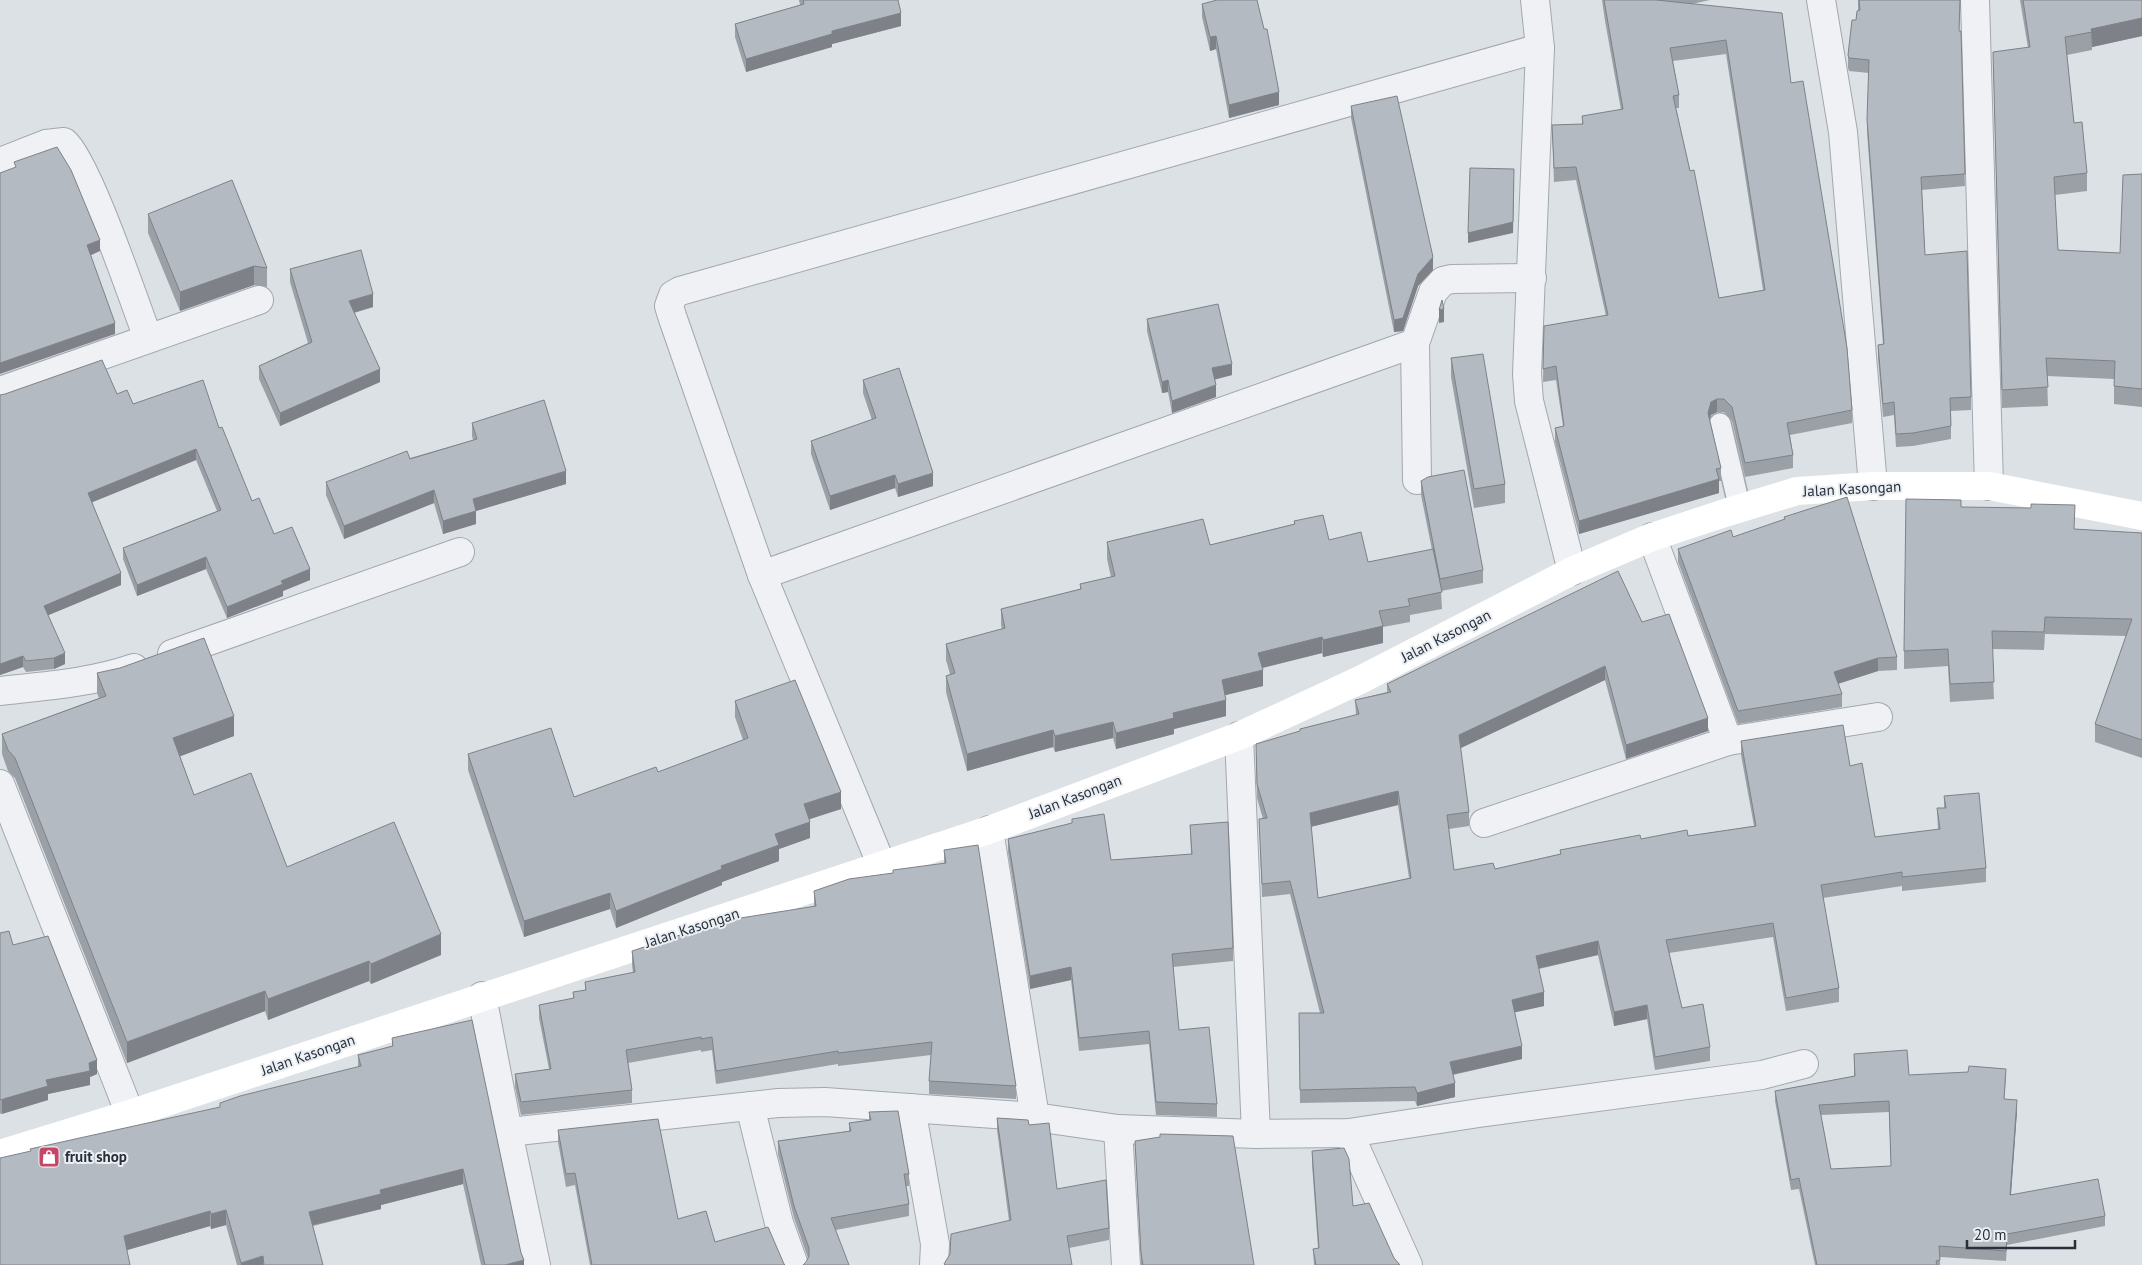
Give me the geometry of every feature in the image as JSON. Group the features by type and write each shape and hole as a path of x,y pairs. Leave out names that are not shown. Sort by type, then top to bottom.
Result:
{"main road":[{"name":"Jalan Kasongan","path":"0,1154 130,1114 482,996 989,830 1239,736 1360,680 1572,571 1652,537 1797,491 1873,486 1989,486 2142,516"}],"street":[{"path":"1535,0 1540,48 1528,361 1529,401 1572,571"},
{"path":"1821,0 1843,132 1873,486"},
{"path":"1975,0 1989,486"},
{"path":"882,866 762,576 672,316 670,306 673,295 690,288 1540,48"},
{"path":"0,162 46,144 64,142 69,146 74,152 94,196 148,338"},
{"path":"1417,480 1415,343 1433,292 1443,281 1452,279 1532,278"},
{"path":"0,391 259,300"},
{"path":"762,576 1415,343"},
{"path":"1652,537 1728,741"},
{"path":"0,691 68,683 115,674 460,552"},
{"path":"1484,823 1728,741 1878,717"},
{"path":"1239,736 1256,1134"},
{"path":"0,784 130,1114"},
{"path":"989,830 1035,1117"},
{"path":"482,996 536,1265"},
{"path":"508,1132 750,1106 825,1102 1035,1117 1118,1129 1256,1134 1349,1133 1488,1111 1762,1075 1804,1064"},
{"path":"750,1106 779,1223 794,1265"},
{"path":"911,1108 935,1244 934,1265"},
{"path":"1118,1129 1126,1265"},
{"path":"1349,1133 1408,1265"}],"lane":[{"path":"1720,424 1740,509"}],"building":[{"path":"803,0 898,0 901,13 832,31 832,34 746,59 735,24 804,4"},
{"path":"1217,0 1257,0 1264,29 1267,29 1279,92 1229,105 1216,36 1210,37 1202,4"},
{"path":"1604,0 1656,0 1782,13 1791,83 1803,81 1847,348 1852,410 1787,423 1793,455 1745,463 1732,407 1724,399 1717,399 1711,402 1708,413 1721,468 1716,469 1719,479 1579,521 1555,428 1564,426 1556,366 1543,369 1544,326 1608,315 1576,167 1554,168 1552,125 1583,124 1582,116 1623,109","holes":["1726,40 1765,290 1719,298 1694,170 1690,171 1673,96 1679,95 1670,48"]},
{"path":"1859,0 1960,0 1959,31 1961,31 1965,174 1921,177 1925,255 1967,251 1971,397 1950,398 1951,426 1913,433 1896,434 1894,402 1883,404 1878,345 1884,344 1867,119 1869,60 1849,58 1848,55 1852,20 1856,20 1857,11 1860,10"},
{"path":"2023,0 2142,0 2142,18 2091,29 2092,32 2065,37 2074,123 2082,122 2087,173 2054,177 2058,250 2120,253 2123,175 2142,174 2142,389 2114,386 2115,361 2046,358 2048,387 2002,390 1993,52 2030,47"},
{"path":"1397,96 1433,257 1418,274 1403,318 1394,320 1351,106"},
{"path":"57,147 71,170 100,240 87,245 115,323 0,363 0,173 16,167 14,162"},
{"path":"1470,168 1514,169 1513,222 1468,233"},
{"path":"232,180 267,268 254,266 180,292 148,214"},
{"path":"361,250 373,294 349,301 380,369 280,413 259,366 312,342 290,269"},
{"path":"1442,300 1444,309 1439,310"},
{"path":"1218,304 1232,364 1212,368 1216,385 1172,401 1168,380 1162,382 1147,319"},
{"path":"1483,354 1505,484 1474,489 1451,358"},
{"path":"102,360 117,394 127,390 133,404 203,380 219,428 222,427 252,501 259,498 274,534 292,527 310,569 281,581 283,584 227,607 206,557 137,585 123,548 221,510 196,449 88,493 121,573 44,606 65,653 54,658 26,661 23,656 0,664 0,395"},
{"path":"899,368 933,473 898,484 895,475 830,496 811,441 876,418 863,380"},
{"path":"544,400 566,471 473,499 476,511 443,521 434,490 344,526 326,482 407,451 410,459 477,439 472,423"},
{"path":"1464,470 1483,570 1440,579 1421,481 1428,477"},
{"path":"1847,497 1897,657 1878,658 1834,672 1842,694 1738,711 1678,549 1731,530 1733,537 1785,519 1784,517"},
{"path":"1906,499 1961,500 1961,507 2031,508 2031,504 2075,505 2074,529 2142,533 2142,740 2095,724 2132,619 2045,617 2044,632 1992,631 1994,682 1950,684 1948,649 1904,651"},
{"path":"1323,515 1329,540 1361,532 1368,562 1433,549 1442,592 1408,599 1410,606 1379,611 1383,626 1323,640 1322,637 1258,653 1263,670 1222,680 1226,700 1173,713 1174,718 1116,733 1113,722 1055,736 1053,730 967,754 946,676 955,673 946,644 1005,628 1001,609 1081,589 1080,584 1115,576 1107,542 1203,519 1210,545 1295,524 1294,521"},
{"path":"1618,571 1642,622 1669,614 1708,718 1626,745 1605,666 1459,735 1469,812 1447,815 1454,870 1493,863 1495,869 1561,854 1560,850 1640,835 1641,839 1687,830 1688,836 1756,826 1741,741 1843,725 1850,766 1862,763 1875,837 1940,829 1937,808 1946,808 1944,796 1979,793 1986,868 1902,877 1902,872 1821,885 1839,988 1786,998 1773,923 1666,940 1682,1008 1703,1004 1710,1047 1655,1057 1647,1005 1614,1012 1598,941 1536,956 1544,992 1512,1000 1522,1046 1450,1062 1455,1083 1417,1093 1415,1087 1300,1090 1299,1013 1324,1013 1290,881 1262,884 1259,819 1267,818 1257,784 1256,744 1300,731 1300,729 1359,714 1355,700 1391,692 1387,684","holes":["1398,791 1411,878 1318,898 1310,813"]},
{"path":"204,638 234,716 173,738 194,795 251,773 287,867 394,822 441,934 371,964 369,961 268,999 265,991 127,1042 15,758 8,750 2,734 106,696 97,673 120,668"},
{"path":"795,680 841,792 804,804 810,822 775,834 779,845 721,866 722,869 616,911 610,893 524,921 468,754 551,728 574,797 656,767 658,772 748,738 735,701"},
{"path":"1104,814 1111,860 1192,854 1190,825 1228,822 1233,948 1172,954 1179,1030 1209,1027 1217,1104 1156,1102 1149,1031 1079,1038 1071,967 1030,976 1008,839 1072,823 1072,819"},
{"path":"978,845 1016,1086 929,1081 932,1042 838,1053 838,1051 716,1071 712,1037 701,1039 701,1037 626,1050 632,1090 521,1102 515,1074 551,1069 539,1005 574,998 573,992 586,990 585,982 635,972 632,951 722,921 816,906 814,891 849,879 893,873 893,870 946,863 944,850"},
{"path":"9,931 13,945 48,936 97,1060 89,1063 90,1071 46,1080 48,1086 0,1100 0,933"},
{"path":"472,1020 524,1260 505,1265 485,1265 463,1169 380,1190 381,1194 309,1212 323,1265 264,1265 263,1256 241,1263 226,1210 211,1214 210,1211 124,1236 130,1265 0,1265 0,1158 31,1151 30,1149 220,1107 220,1103 240,1096 361,1066 358,1055 393,1046 392,1038"},
{"path":"1907,1050 1909,1075 1968,1072 1969,1066 2006,1069 2004,1099 2017,1100 2010,1195 2098,1179 2105,1216 2007,1234 2006,1251 1939,1246 1940,1260 1936,1261 1937,1265 1817,1265 1799,1178 1791,1180 1775,1091 1855,1076 1854,1054","holes":["1889,1101 1891,1166 1831,1169 1819,1105"]},
{"path":"898,1111 909,1174 904,1174 909,1204 831,1218 849,1265 803,1265 809,1256 809,1248 794,1206 778,1141 851,1131 849,1123 871,1120 869,1112"},
{"path":"997,1118 1028,1120 1029,1125 1049,1123 1057,1189 1106,1180 1109,1228 1067,1236 1072,1265 944,1264 950,1254 951,1234 1011,1220"},
{"path":"658,1119 678,1219 706,1211 715,1242 768,1227 785,1265 592,1265 575,1173 566,1174 558,1130"},
{"path":"1160,1134 1233,1136 1254,1265 1143,1265 1135,1141 1160,1137"},
{"path":"1344,1148 1349,1159 1353,1206 1369,1203 1394,1258 1400,1265 1316,1265 1313,1249 1319,1248 1312,1151"}],"place":[{"name":"fruit shop","path":"49,1157"}]}
